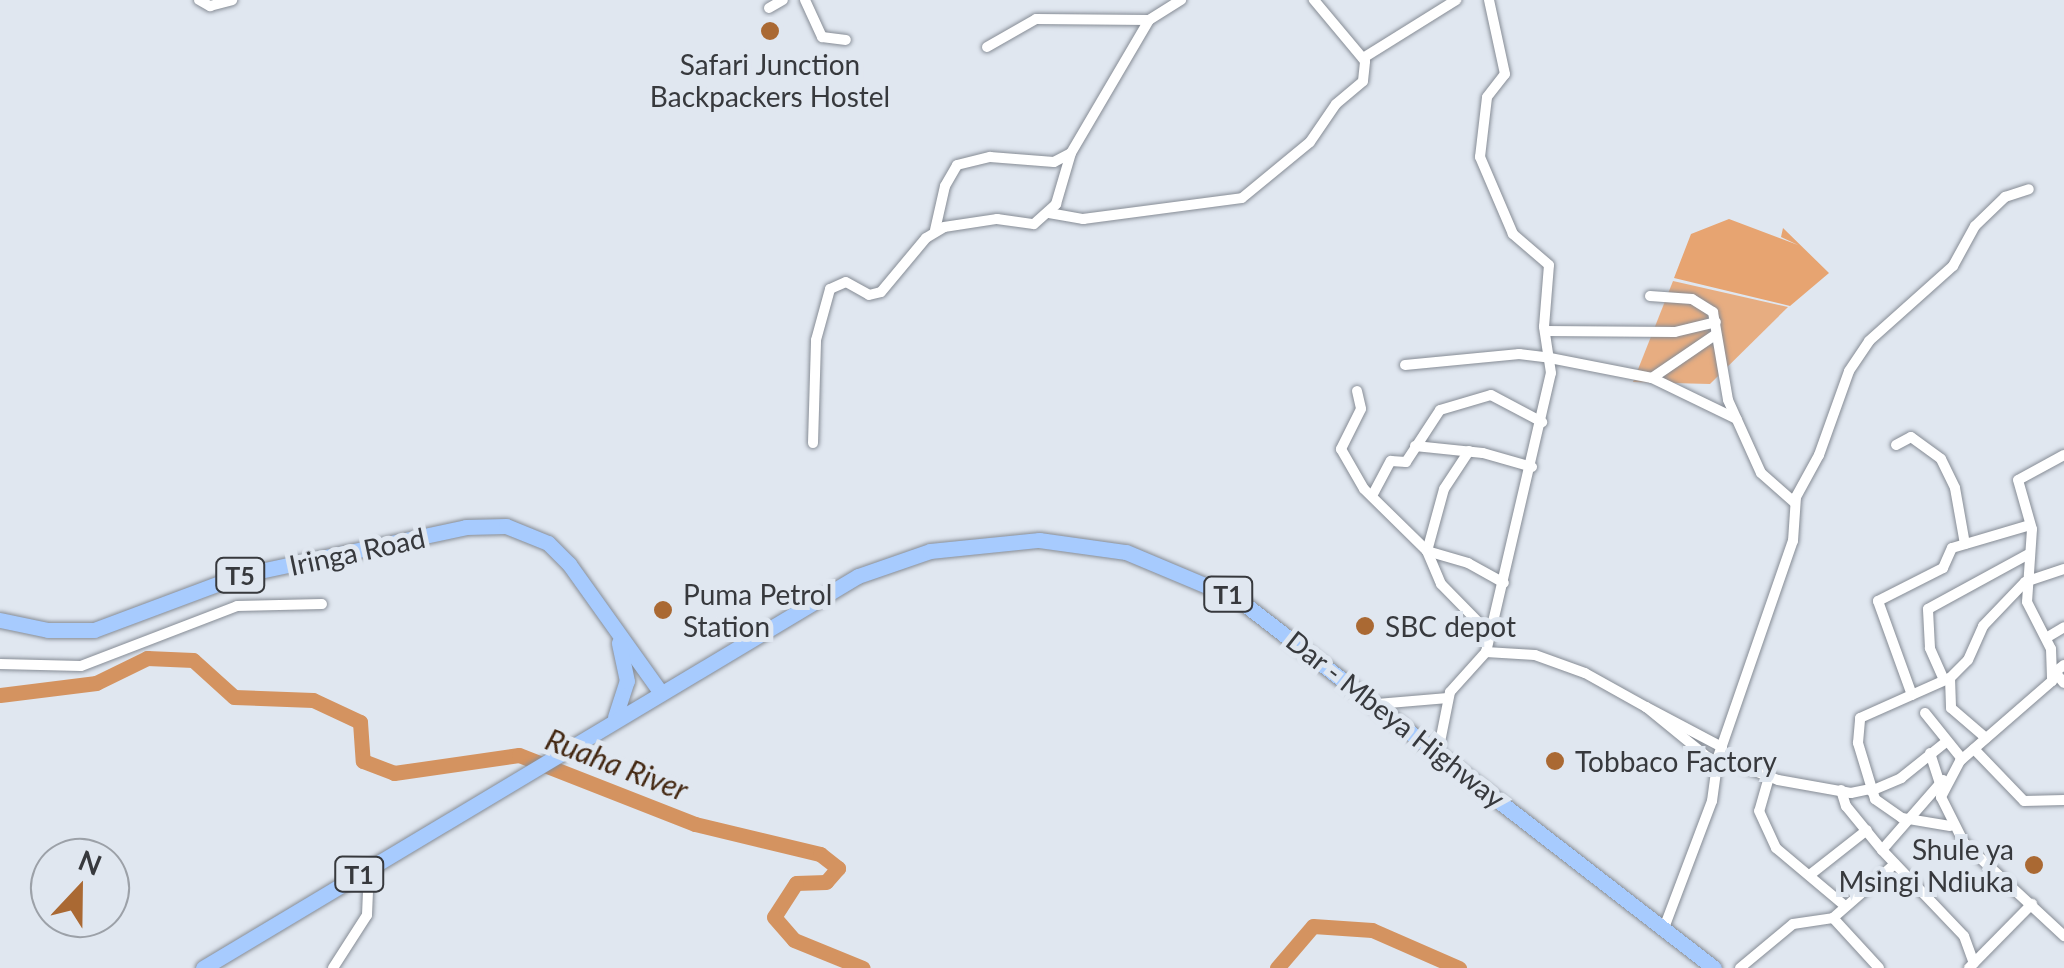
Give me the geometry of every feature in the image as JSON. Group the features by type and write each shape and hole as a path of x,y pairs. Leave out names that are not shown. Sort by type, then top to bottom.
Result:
{"highway":[{"name":"Iringa Road","path":"0,620 48,630 94,630 241,575 486,525 527,531 548,543 632,661"},
{"name":"Dar - Mbeya Highway","path":"653,693 858,576 902,559 975,543 1039,540 1126,552 1200,578 1285,632 1714,968"},
{"path":"614,719 632,661 693,672"},
{"name":"T5","path":"632,661 653,693"},
{"name":"T1","path":"203,968 516,781 653,693"}],"street":[{"path":"200,0 210,6 232,0"},
{"path":"769,8 784,0"},
{"path":"805,0 822,37 846,40"},
{"path":"936,230 997,219 1029,226 1050,213 1072,153 1149,20 1181,0"},
{"path":"1050,213 1083,219 1242,198 1310,142 1336,104 1360,86 1362,58 1314,0"},
{"path":"1362,58 1456,0"},
{"path":"1438,752 1448,698 1486,652 1542,422 1550,358 1545,331 1549,265 1513,234 1480,157 1487,97 1505,74 1489,0"},
{"path":"987,47 1036,18 1149,20"},
{"path":"814,443 824,298 839,282 869,296 881,292 936,230 945,186 957,165 990,157 1054,162 1072,153"},
{"path":"1664,928 1712,801 1719,756 1793,541 1796,503 1858,354 1953,266 1986,215 2005,197 2029,189"},
{"path":"1650,296 1692,299 1710,309 1737,419 1761,473 1796,503"},
{"path":"1545,331 1675,332 1716,322"},
{"path":"1652,378 1715,335"},
{"path":"1405,365 1519,354 1550,358 1652,378 1737,419"},
{"path":"1357,390 1361,409 1342,449 1372,496 1426,551 1441,584 1490,634"},
{"path":"1372,496 1391,460 1406,462 1435,413 1491,395 1542,422"},
{"path":"1896,445 1911,437 1941,459 1954,488 1966,544"},
{"path":"1415,446 1468,451 1532,467"},
{"path":"1426,551 1444,489 1468,451"},
{"path":"2064,455 2018,480 2030,525 2030,554 2024,582 2064,683"},
{"path":"1912,696 1878,601 1943,568 1948,551 2030,525"},
{"path":"1426,551 1468,563 1504,583"},
{"path":"1986,738 1950,708 1947,679 1930,648 1928,609 2030,554"},
{"path":"1950,826 1895,815 1870,790 1858,743 1860,718 1947,679 1968,660 1983,626 2024,582 2064,568"},
{"path":"0,664 81,666 237,606 322,604"},
{"path":"2046,638 2064,627"},
{"path":"1486,652 1556,660 1646,707 1719,756 1769,777 1855,793 1870,790 1901,778 1947,741"},
{"path":"1882,850 1914,819 1962,759 2044,690 2059,668"},
{"path":"1377,704 1448,698"},
{"path":"1646,707 1719,756"},
{"path":"1925,713 1962,759"},
{"path":"1974,749 2024,801 2064,800"},
{"path":"1930,753 1943,780 1941,797 1950,826 2064,936"},
{"path":"1769,777 1758,804 1776,848 1844,905"},
{"path":"1841,790 1846,806 1882,850 1960,930 1971,965 2032,904"},
{"path":"1846,806 1855,793"},
{"path":"1811,874 1867,830"},
{"path":"1740,968 1793,924 1833,918 1896,864"},
{"path":"333,968 367,915 369,868"},
{"path":"1833,918 1846,939 1879,968"}],"shaded area":[{"path":"1729,219 1798,245 1781,237 1783,228 1829,273 1790,306 1674,278 1691,234"},
{"path":"1673,281 1788,307 1710,384 1633,382"}],"waterway":[{"name":"Ruaha River","path":"0,695 96,683 147,658 193,660 234,697 313,700 360,722 363,761 394,773 519,755 695,824 820,854 838,868 826,882 796,883 774,917 794,940 863,968"},
{"name":"Ruaha River","path":"1277,968 1313,926 1372,930 1459,968"}],"place":[{"name":"Safari Junction Backpackers Hostel","path":"770,31"},
{"name":"Puma Petrol Station","path":"663,610"},
{"name":"SBC depot","path":"1365,626"},
{"name":"Tobbaco Factory","path":"1555,761"},
{"name":"Shule ya Msingi Ndiuka","path":"2034,865"}]}
